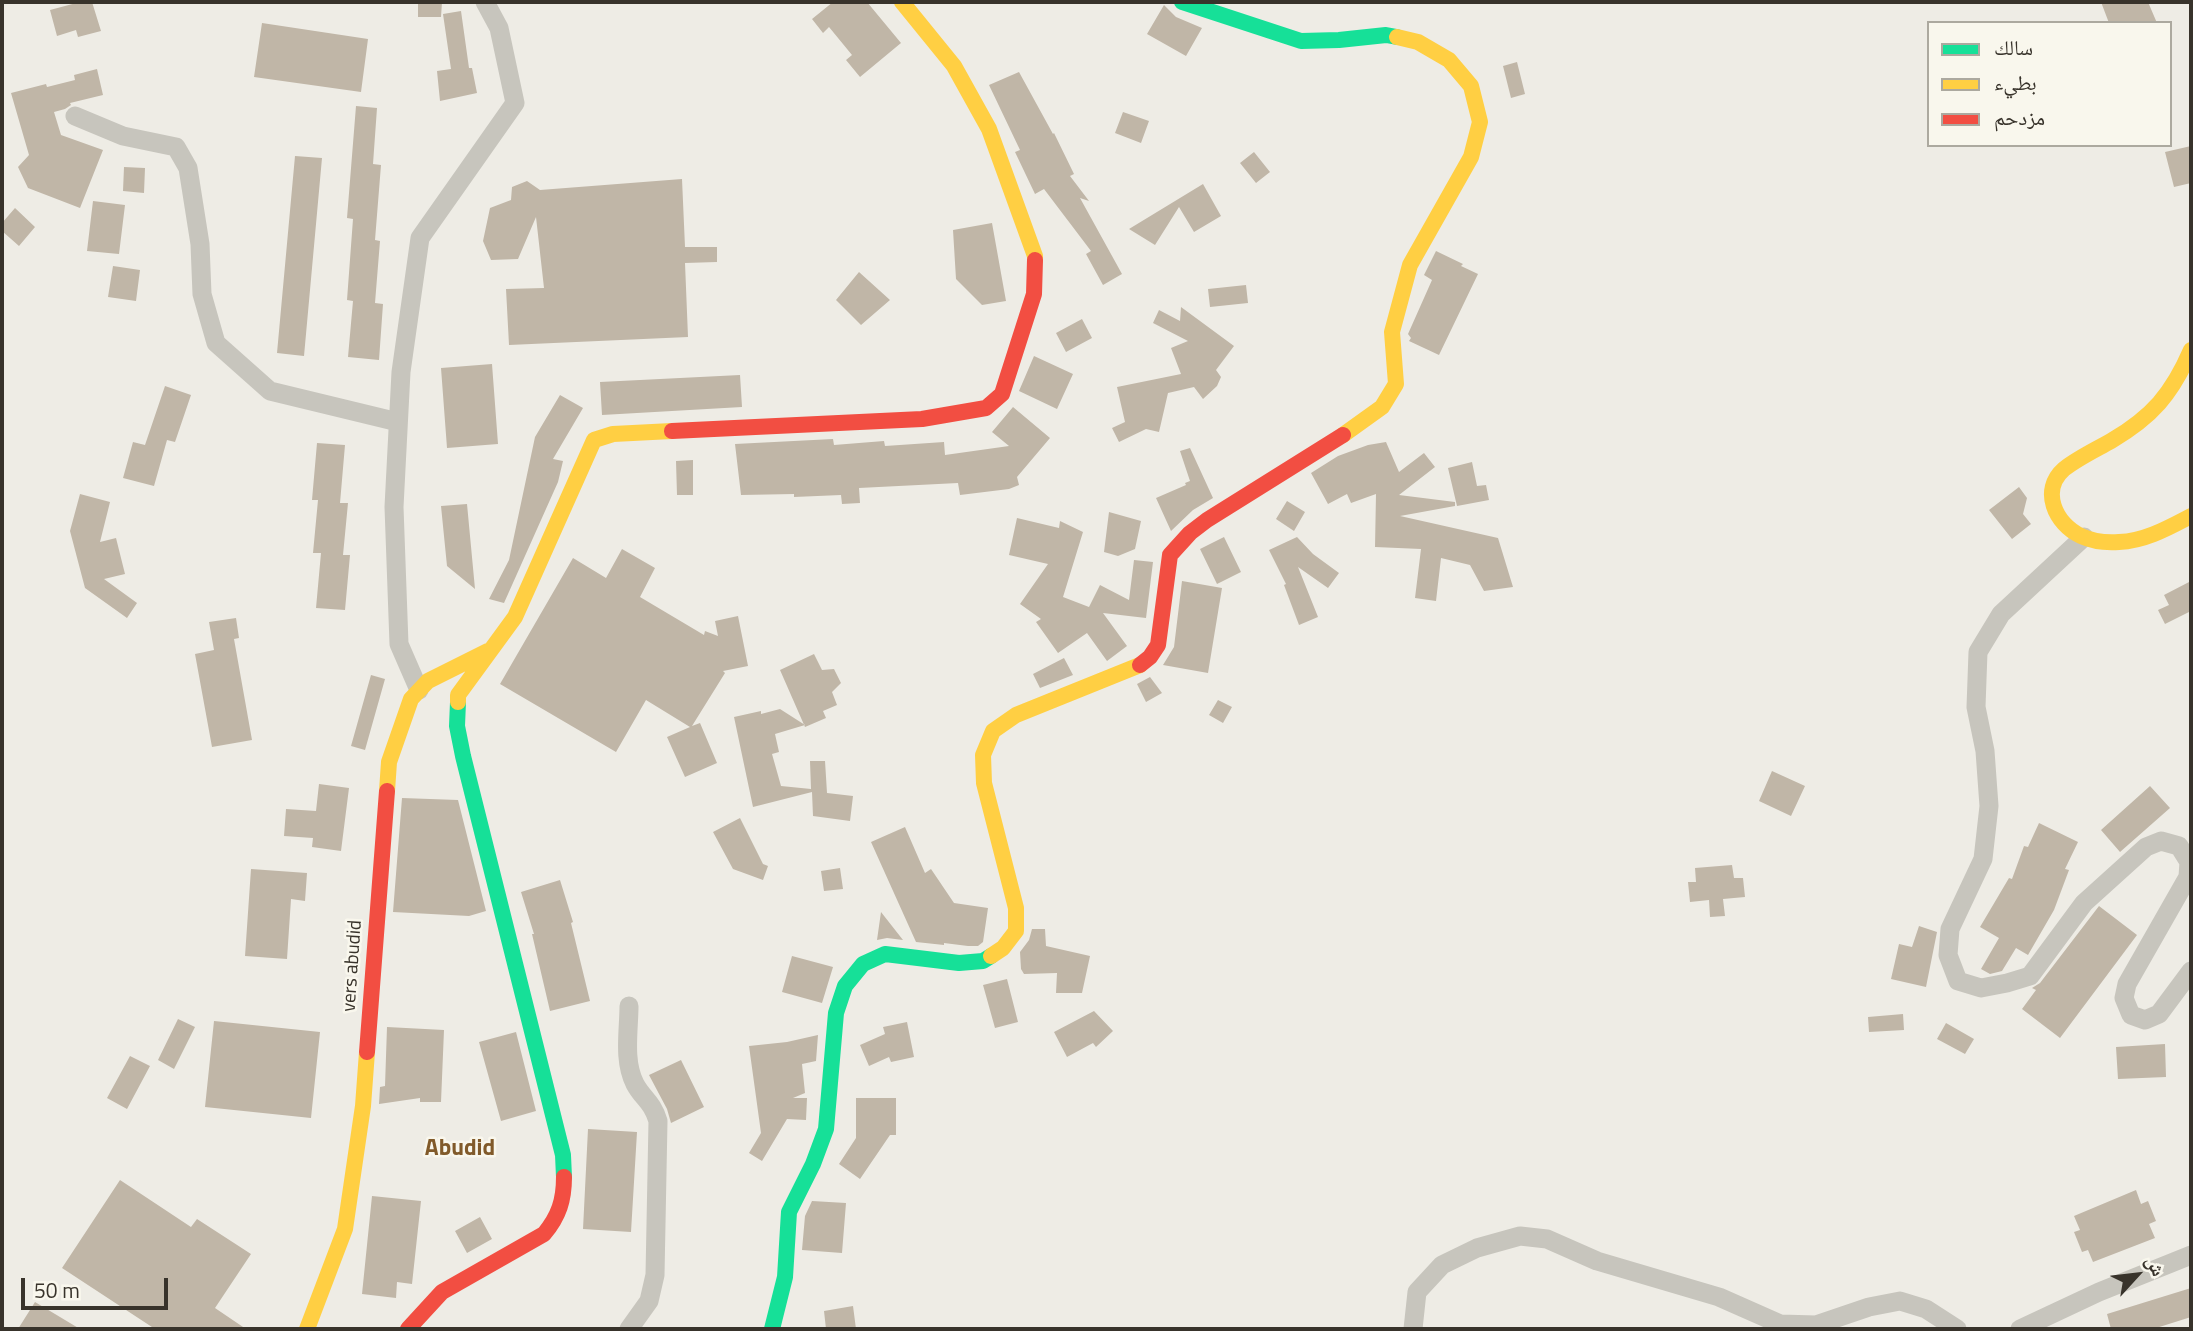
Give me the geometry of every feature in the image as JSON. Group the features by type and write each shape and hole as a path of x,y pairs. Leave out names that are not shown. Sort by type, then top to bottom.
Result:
{"street":[{"path":"419,690 399,644 394,507 401,372 420,238 515,103 499,28 485,2"},
{"path":"408,1329 442,1292 544,1234 556,1221 564,1202 563,1155 457,726 458,695 515,617 594,440 612,434 922,419 986,408 1002,394 1034,294 1035,256 989,129 954,66 902,2"},
{"path":"772,1329 785,1277 789,1212 813,1164 826,1129 836,1013 845,986 863,964 885,954 959,963 983,961 1003,948 1016,931 1016,908 984,783 982,755 993,731 1016,715 1136,667 1150,657 1158,645 1170,555 1176,547 1207,520 1382,407 1396,384 1392,332 1410,265 1471,157 1480,122 1471,86 1448,60 1418,42 1386,36 1301,41 1182,2"},
{"path":"75,116 123,136 176,147 188,168 200,244 202,294 216,344 270,391 398,422"},
{"path":"2191,350 2177,384 2154,411 2129,430 2066,467 2057,475 2052,487 2052,505 2064,524 2084,537 2111,543 2134,541 2165,530 2191,516"},
{"path":"2084,537 2001,614 1978,652 1976,708 1985,751 1989,806 1983,859 1950,929 1948,955 1958,981 1981,988 2029,976 2084,903 2146,847 2161,841 2179,846 2189,862 2188,877 2127,984 2124,998 2130,1015 2145,1020 2159,1014 2191,971"},
{"name":"vers abudid","path":"307,1329 345,1229 363,1106 389,762 411,699 419,690 428,681 493,648"},
{"path":"629,1006 629,1065 635,1084 654,1107 658,1121 655,1276 649,1301 629,1329"},
{"path":"1413,1329 1417,1292 1443,1265 1477,1248 1520,1236 1547,1239 1597,1261 1719,1297 1780,1324 1816,1325 1869,1307 1900,1301 1926,1309 1957,1329"},
{"path":"2020,1329 2191,1255"}],"building":[{"path":"80,2 92,2 101,31 78,37 76,30 57,36 50,10"},
{"path":"418,2 442,2 441,17 418,17"},
{"path":"833,2 867,2 901,43 860,77 846,60 852,55 829,27 823,33 812,19"},
{"path":"2101,2 2148,2 2156,21 2108,21"},
{"path":"1164,5 1176,17 1202,28 1186,56 1147,34"},
{"path":"461,11 469,68 472,68 477,93 440,101 437,71 451,69 443,14"},
{"path":"262,23 368,39 361,92 254,77"},
{"path":"1517,62 1525,94 1511,98 1503,66"},
{"path":"97,69 103,95 70,103 65,109 54,112 61,135 103,150 80,208 28,188 18,167 29,155 11,93 75,80 74,75"},
{"path":"1019,72 1054,133 1074,174 1070,176 1089,201 1080,198 1122,274 1103,285 1086,254 1091,251 1044,189 1035,194 1015,152 1020,150 989,85"},
{"path":"356,106 377,108 373,164 381,165 375,240 380,241 375,303 383,304 379,360 348,357 353,301 347,300 353,219 347,218"},
{"path":"1123,112 1149,121 1141,143 1115,133"},
{"path":"2191,146 2191,183 2174,187 2165,152"},
{"path":"1254,152 1270,172 1256,183 1240,163"},
{"path":"295,156 322,158 304,356 277,353"},
{"path":"124,167 145,168 144,193 123,191"},
{"path":"682,179 685,247 717,247 717,262 685,263 688,337 509,345 506,289 544,288 536,217 518,259 491,260 483,241 490,208 511,200 512,187 527,181 540,190"},
{"path":"1203,184 1221,216 1194,232 1179,207 1155,245 1129,229"},
{"path":"93,201 125,205 119,254 87,251"},
{"path":"15,208 35,227 19,246 2,231 2,223"},
{"path":"992,223 1006,301 982,305 956,279 953,230"},
{"path":"1436,251 1478,274 1439,355 1409,341 1411,338 1408,334 1432,280 1424,275"},
{"path":"113,266 140,270 136,301 108,297"},
{"path":"859,272 890,300 861,325 836,300"},
{"path":"1246,285 1248,303 1210,307 1208,289"},
{"path":"1181,307 1234,346 1216,370 1221,377 1217,386 1203,399 1194,387 1168,393 1159,432 1146,429 1119,442 1112,428 1125,422 1117,387 1181,374 1171,348 1188,341 1153,323 1159,310 1180,321"},
{"path":"1082,319 1092,338 1066,352 1056,333"},
{"path":"1034,356 1073,374 1057,409 1019,391"},
{"path":"492,364 498,444 447,448 441,368"},
{"path":"740,375 742,407 602,415 600,382"},
{"path":"165,386 191,395 175,442 167,440 154,486 123,478 133,442 145,445"},
{"path":"560,395 583,408 553,459 563,461 558,482 504,603 489,599 509,560 535,437"},
{"path":"1013,407 1050,438 1017,477 1019,485 1009,489 960,495 958,483 859,488 860,503 842,504 841,495 741,495 735,444 833,439 834,445 884,441 885,446 944,442 945,455 1009,446 992,432"},
{"path":"1386,442 1399,472 1424,453 1435,467 1399,495 1455,502 1455,506 1400,516 1498,538 1513,587 1484,591 1470,565 1441,558 1436,601 1415,598 1421,549 1375,547 1376,494 1351,503 1347,494 1328,504 1311,473 1338,456 1368,445"},
{"path":"317,443 345,445 340,503 348,503 343,555 350,555 345,610 316,608 321,553 313,553 318,500 312,500"},
{"path":"1190,448 1213,498 1193,510 1171,531 1156,498 1190,481 1180,451"},
{"path":"693,460 693,495 677,495 676,461"},
{"path":"1472,462 1477,486 1486,485 1489,500 1457,506 1448,468"},
{"path":"2019,487 2027,498 2023,514 2031,524 2012,539 1989,510"},
{"path":"80,494 110,502 100,542 116,538 125,574 104,579 137,603 127,618 85,588 70,531"},
{"path":"1287,501 1305,512 1294,531 1276,519"},
{"path":"467,504 475,589 447,566 441,506"},
{"path":"1109,512 1141,521 1135,549 1118,556 1104,552"},
{"path":"1017,518 1059,528 1060,521 1083,532 1063,597 1089,607 1100,585 1129,600 1134,560 1153,562 1146,618 1103,613 1127,646 1107,661 1087,633 1058,653 1036,622 1041,619 1020,604 1048,564 1009,555"},
{"path":"1224,537 1241,572 1217,584 1200,549"},
{"path":"1297,537 1313,554 1339,573 1328,588 1298,567 1318,617 1299,625 1284,585 1286,584 1269,550"},
{"path":"622,549 655,568 640,597 704,635 705,631 718,636 715,621 738,616 748,666 723,671 725,673 692,726 700,723 717,763 685,777 667,737 690,727 646,700 616,752 500,684 573,558 606,578"},
{"path":"1182,581 1222,588 1208,673 1163,665 1174,647"},
{"path":"2191,581 2191,611 2165,624 2158,610 2169,605 2164,595"},
{"path":"236,618 239,638 234,639 252,740 212,747 195,654 214,650 209,622"},
{"path":"814,654 822,670 834,669 841,683 832,692 837,705 823,711 826,718 805,727 780,670"},
{"path":"1064,658 1073,675 1040,688 1033,674"},
{"path":"371,675 385,679 365,750 351,746"},
{"path":"1150,677 1162,693 1146,702 1137,684"},
{"path":"1218,700 1232,707 1223,723 1209,715"},
{"path":"780,709 805,725 775,734 779,752 772,754 781,786 811,789 810,761 825,761 827,793 853,796 850,821 813,816 812,792 753,807 734,717"},
{"path":"1772,771 1805,786 1791,816 1759,801"},
{"path":"319,784 349,788 341,851 312,847 313,838 284,836 286,809 316,811"},
{"path":"2150,786 2170,808 2120,852 2101,830"},
{"path":"402,798 458,800 486,911 469,916 393,912"},
{"path":"740,818 763,864 768,866 763,880 733,869 713,832"},
{"path":"2039,823 2078,842 2065,869 2069,870 2054,910 2028,955 2016,948 2002,971 1990,974 1981,969 1999,938 1980,927 2009,878 2012,879 2024,846 2028,847"},
{"path":"905,827 925,873 931,869 954,903 988,908 983,942 978,946 916,942 871,842"},
{"path":"1732,865 1734,878 1743,878 1745,897 1723,899 1725,916 1710,917 1709,900 1690,902 1688,882 1696,882 1695,868"},
{"path":"840,868 843,889 824,891 821,871"},
{"path":"251,869 307,873 305,901 291,899 287,959 245,956"},
{"path":"560,880 573,922 571,923 590,1001 550,1011 534,934 521,892"},
{"path":"2099,906 2137,935 2060,1038 2022,1009 2036,990 2032,988 2040,983"},
{"path":"881,912 903,940 877,940"},
{"path":"1919,926 1937,932 1926,987 1891,979 1899,944 1912,947"},
{"path":"1032,929 1045,929 1046,946 1090,956 1082,993 1056,993 1057,973 1024,974 1020,952 1029,940"},
{"path":"792,956 833,967 822,1003 782,992"},
{"path":"1007,979 1018,1022 995,1028 983,985"},
{"path":"1094,1011 1113,1031 1096,1047 1093,1043 1067,1057 1054,1032"},
{"path":"1903,1014 1904,1030 1869,1032 1868,1017"},
{"path":"178,1019 195,1027 174,1069 158,1060"},
{"path":"214,1021 320,1032 311,1118 205,1107"},
{"path":"907,1022 914,1057 891,1062 889,1057 869,1066 860,1045 885,1034 883,1027"},
{"path":"1946,1023 1974,1039 1965,1054 1937,1039"},
{"path":"387,1027 444,1030 441,1102 420,1102 420,1098 379,1104 380,1087 385,1086"},
{"path":"516,1032 536,1111 501,1121 479,1042"},
{"path":"818,1035 816,1061 802,1064 805,1093 793,1098 807,1098 806,1120 787,1119 762,1161 749,1153 761,1133 749,1046"},
{"path":"2165,1044 2166,1077 2118,1079 2116,1047"},
{"path":"130,1056 150,1066 127,1109 107,1098"},
{"path":"681,1060 704,1107 671,1123 667,1109 649,1075"},
{"path":"856,1098 896,1098 896,1135 890,1135 860,1179 839,1164 856,1138"},
{"path":"588,1129 637,1132 631,1232 583,1229"},
{"path":"120,1180 191,1227 197,1219 251,1254 215,1308 246,1329 155,1329 62,1268"},
{"path":"2136,1190 2141,1204 2148,1201 2156,1221 2149,1224 2155,1238 2093,1262 2088,1250 2082,1252 2074,1232 2080,1230 2074,1216"},
{"path":"372,1196 421,1201 412,1284 397,1282 396,1298 362,1294"},
{"path":"812,1201 846,1203 842,1253 802,1250 805,1216"},
{"path":"480,1217 492,1239 467,1253 455,1231"},
{"path":"2191,1288 2191,1317 2153,1329 2111,1329 2107,1314"},
{"path":"35,1302 80,1329 18,1329"},
{"path":"853,1306 856,1329 826,1329 824,1311"}],"traffic: fast":[{"path":"1182,2 1301,41 1386,35 1397,37"},
{"path":"458,702 457,726 463,756 563,1155 564,1177"},
{"path":"772,1329 785,1277 789,1212 813,1164 826,1129 836,1013 845,986 863,964 885,954 959,963 983,961 991,956"}],"traffic: slow":[{"path":"902,2 954,66 989,129 1035,260"},
{"path":"1343,435 1382,407 1396,384 1392,332 1410,265 1471,157 1480,122 1471,86 1449,60 1418,42 1397,37"},
{"path":"2191,350 2184,366 2159,403 2138,423 2064,469 2057,477 2052,496 2058,515 2072,531 2099,541 2138,539 2191,516"},
{"path":"458,702 458,695 515,617 594,440 613,434 672,431"},
{"path":"387,791 389,762 411,699 428,681 488,651"},
{"path":"991,956 1003,948 1016,931 1016,908 984,783 983,755 993,731 1016,715 1140,665"},
{"path":"307,1329 345,1229 363,1106 367,1052"}],"traffic: jam":[{"path":"672,431 922,419 986,408 1002,394 1034,294 1035,260"},
{"path":"1140,665 1158,645 1170,555 1190,533 1207,520 1343,435"},
{"path":"367,1052 387,791"},
{"path":"408,1329 442,1292 544,1234 560,1207 564,1177"}],"district":[{"name":"Abudid","path":"460,1149"}]}
